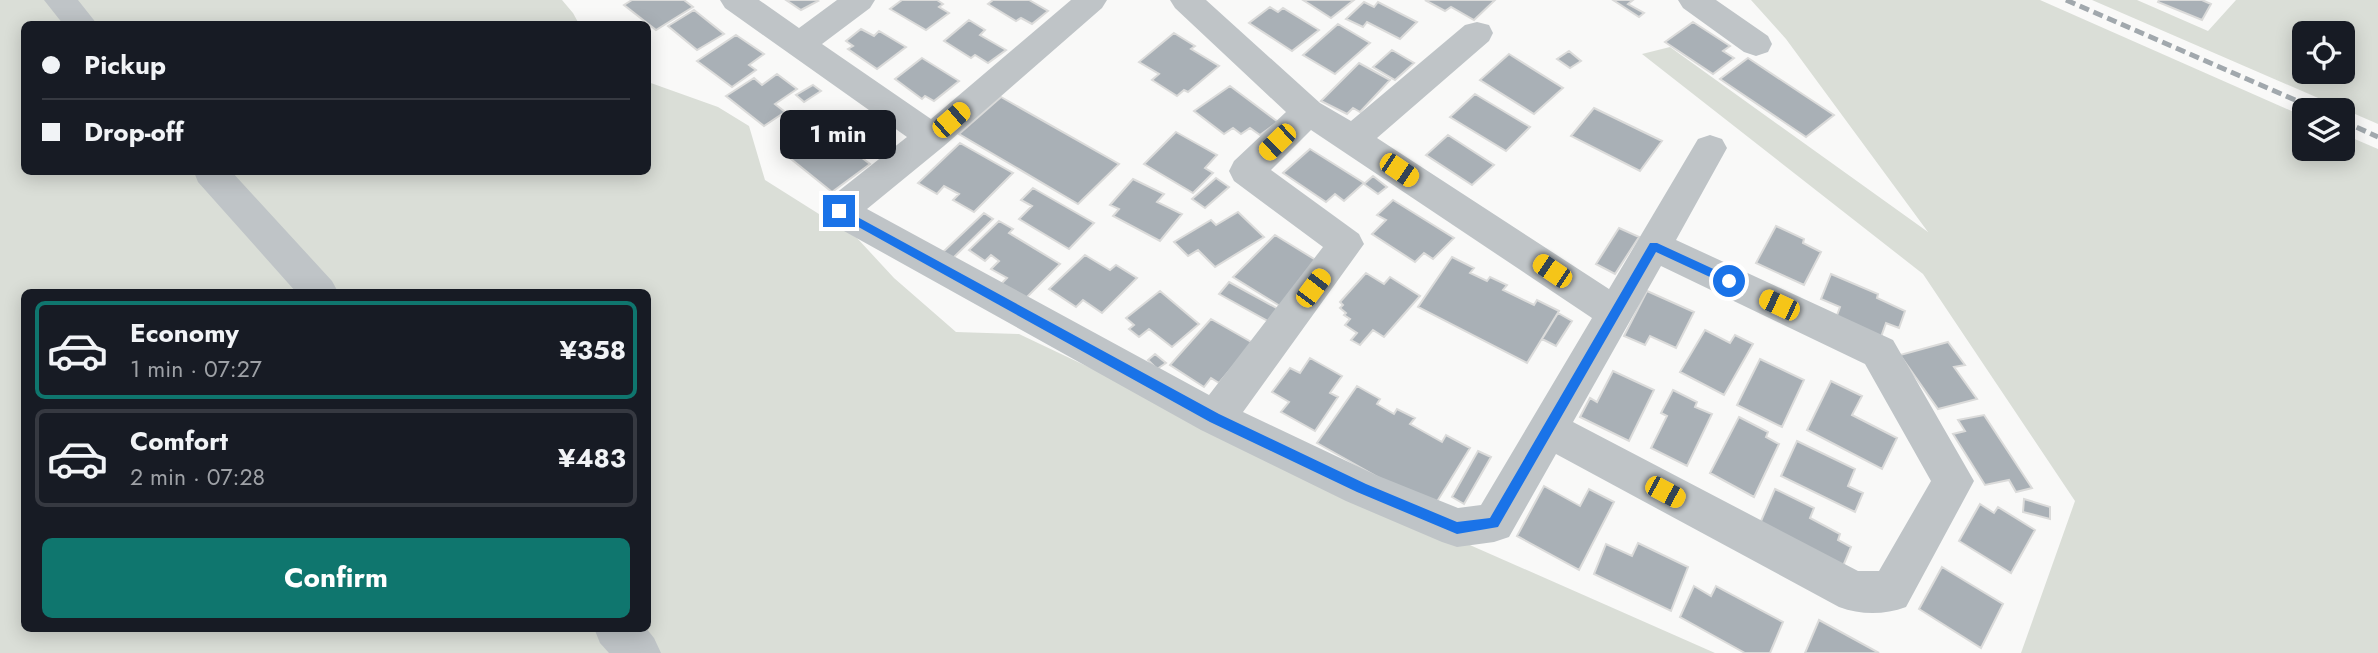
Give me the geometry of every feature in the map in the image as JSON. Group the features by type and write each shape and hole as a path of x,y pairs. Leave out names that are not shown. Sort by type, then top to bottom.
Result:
{"street":[{"path":"60,0 78,21"},
{"path":"736,0 932,137"},
{"path":"798,45 859,0"},
{"path":"1091,0 932,137 839,211 1215,418 1361,488 1457,528 1494,523 1710,148"},
{"path":"1694,0 1756,44"},
{"path":"1194,2 1308,112 1615,313"},
{"path":"1353,139 1477,33"},
{"path":"1215,418 1346,244 1247,171 1308,112"},
{"path":"214,175 316,289"},
{"path":"1548,429 1854,592 1891,592 1953,481 1879,352 1654,246"},
{"path":"620,632 638,653"}],"shaded area":[{"path":"0,0 562,0 577,21 21,21 21,175 651,175 651,83 718,107 749,126 765,180 857,238 894,278 956,332 1019,334 1379,505 1715,653 0,653"},
{"path":"1751,0 2040,0 2292,111 2292,161 2355,161 2355,139 2378,149 2378,653 2021,653 2075,501 1923,274 1642,54 1670,47 1928,232 1786,39"},
{"path":"2092,0 2137,0 2208,31 2236,0 2378,0 2378,124 2355,114 2355,98 2318,98"}],"building":[{"path":"632,0 684,0 693,7 656,30 651,26 651,21 644,21 624,5"},
{"path":"786,0 816,0 818,1 801,10"},
{"path":"902,0 937,0 943,4 939,7 949,13 926,30 890,9"},
{"path":"993,0 1029,0 1048,11 1032,24 1021,18 1016,21 988,4"},
{"path":"1303,0 1354,0 1331,18"},
{"path":"1425,0 1495,0 1474,20 1451,7 1445,11"},
{"path":"1613,0 1633,0 1628,4 1644,13 1639,17"},
{"path":"2202,0 2211,4 2202,20 2158,2"},
{"path":"1364,2 1374,7 1378,2 1417,22 1400,39 1367,22 1363,27 1346,19"},
{"path":"1270,7 1278,12 1283,8 1319,30 1292,51 1249,23"},
{"path":"694,10 724,34 697,50 668,26"},
{"path":"969,20 985,30 980,35 1006,50 988,63 975,55 971,58 944,41"},
{"path":"1693,22 1730,46 1723,51 1734,58 1713,74 1665,42"},
{"path":"1338,24 1370,43 1335,74 1303,55"},
{"path":"861,29 874,36 879,31 906,47 877,69 848,49 853,46 846,41"},
{"path":"1174,33 1195,46 1191,49 1219,66 1188,92 1184,90 1177,96 1152,80 1159,74 1139,62"},
{"path":"736,35 764,54 749,65 756,70 732,87 697,61"},
{"path":"1392,50 1414,63 1395,80 1373,67"},
{"path":"1569,51 1581,61 1570,68 1557,59"},
{"path":"1509,54 1563,88 1534,114 1480,80"},
{"path":"922,58 959,81 934,101 925,96 922,99 895,79"},
{"path":"1748,58 1834,115 1806,137 1720,79"},
{"path":"1359,63 1390,80 1360,112 1353,108 1347,114 1321,101"},
{"path":"777,74 797,89 775,104 785,112 764,126 726,96 754,78 762,85"},
{"path":"813,85 821,91 804,102 796,95"},
{"path":"1230,86 1278,122 1260,135 1250,128 1241,134 1233,128 1224,134 1194,111"},
{"path":"1475,94 1530,127 1506,151 1450,117"},
{"path":"1001,97 1119,164 1078,204 959,134"},
{"path":"1594,108 1662,141 1640,171 1571,136"},
{"path":"834,129 862,150 857,154 870,164 832,192 791,159"},
{"path":"1176,132 1217,155 1205,168 1213,173 1193,193 1144,164"},
{"path":"1448,135 1494,165 1472,185 1426,155"},
{"path":"960,143 1013,173 974,212 953,200 959,194 944,186 937,194 918,183"},
{"path":"1310,149 1364,183 1344,201 1335,194 1326,202 1283,173"},
{"path":"1373,176 1387,187 1378,194 1364,184"},
{"path":"1216,178 1229,187 1205,208 1192,199"},
{"path":"1133,179 1164,194 1157,202 1182,214 1160,241 1113,216 1119,209 1110,205"},
{"path":"1033,188 1094,223 1069,249 1019,219 1032,206 1021,200"},
{"path":"1393,200 1454,238 1433,259 1424,253 1415,262 1372,234 1386,220 1377,215"},
{"path":"1238,212 1264,237 1215,267 1198,250 1188,256 1174,242 1211,220 1216,225"},
{"path":"984,213 993,219 953,258 943,252"},
{"path":"999,221 1013,229 1009,233 1060,264 1024,300 1000,285 1007,278 991,269 999,261 991,255 985,261 969,250"},
{"path":"1776,226 1804,239 1803,243 1821,252 1804,285 1756,263"},
{"path":"1619,228 1639,237 1615,274 1596,264"},
{"path":"1275,235 1319,262 1280,306 1233,277"},
{"path":"1085,255 1110,270 1116,265 1137,278 1102,313 1083,300 1076,307 1049,289"},
{"path":"1452,257 1474,268 1470,273 1487,281 1490,277 1507,285 1503,290 1534,305 1537,300 1559,311 1527,363 1418,307"},
{"path":"1366,273 1384,284 1390,277 1420,296 1384,337 1373,330 1360,345 1351,340 1357,333 1345,325 1350,319 1344,315 1346,313 1340,308 1343,305 1340,302"},
{"path":"1831,274 1878,294 1877,298 1905,311 1899,328 1886,323 1881,337 1836,318 1840,307 1821,299"},
{"path":"1229,282 1282,311 1273,324 1219,294"},
{"path":"1160,291 1199,324 1172,347 1149,329 1139,337 1129,329 1134,325 1126,318"},
{"path":"1647,291 1694,312 1676,348 1650,336 1645,345 1624,336"},
{"path":"1558,313 1572,321 1556,346 1542,339"},
{"path":"1211,319 1253,343 1219,383 1211,378 1204,387 1170,365"},
{"path":"1705,330 1730,343 1735,335 1753,344 1724,395 1680,372"},
{"path":"1948,342 1965,365 1954,367 1977,399 1938,409 1900,355"},
{"path":"1155,354 1166,363 1157,369 1148,360"},
{"path":"1310,358 1342,376 1330,393 1338,397 1315,431 1281,412 1289,402 1272,392 1290,368 1300,373"},
{"path":"1760,359 1804,380 1782,427 1737,405"},
{"path":"1613,371 1654,390 1629,441 1580,417 1590,398 1597,402"},
{"path":"1831,381 1862,396 1852,415 1897,438 1882,469 1807,430"},
{"path":"1357,386 1380,399 1377,404 1394,414 1397,409 1415,418 1410,424 1442,442 1446,435 1470,448 1433,508 1317,443"},
{"path":"1673,390 1697,402 1695,407 1712,414 1687,466 1651,448 1667,416 1661,413"},
{"path":"1984,415 2032,488 2016,492 2009,480 1985,485 1953,434 1965,431 1958,420"},
{"path":"1739,417 1768,432 1766,437 1779,444 1754,497 1710,473"},
{"path":"1797,441 1855,469 1848,486 1863,493 1855,512 1781,476"},
{"path":"1478,451 1491,457 1464,504 1452,497"},
{"path":"1544,486 1580,506 1589,489 1614,502 1579,570 1517,536"},
{"path":"1775,489 1814,508 1810,518 1840,534 1838,540 1851,547 1841,571 1758,528"},
{"path":"2024,499 2050,507 2050,519 2023,512"},
{"path":"1980,504 1994,513 1998,507 2035,530 2011,573 1959,541"},
{"path":"1638,543 1688,567 1671,611 1594,574 1606,544 1632,556"},
{"path":"1942,567 2003,604 1981,648 1919,609"},
{"path":"1694,586 1711,596 1716,586 1783,622 1770,653 1745,653 1680,617"},
{"path":"1819,620 1879,653 1805,653"}],"railway":[{"path":"2066,0 2292,99"},
{"path":"2355,126 2378,137"}],"route":[{"path":"839,211 1215,418 1361,488 1457,528 1494,523 1654,246 1729,281"}]}
